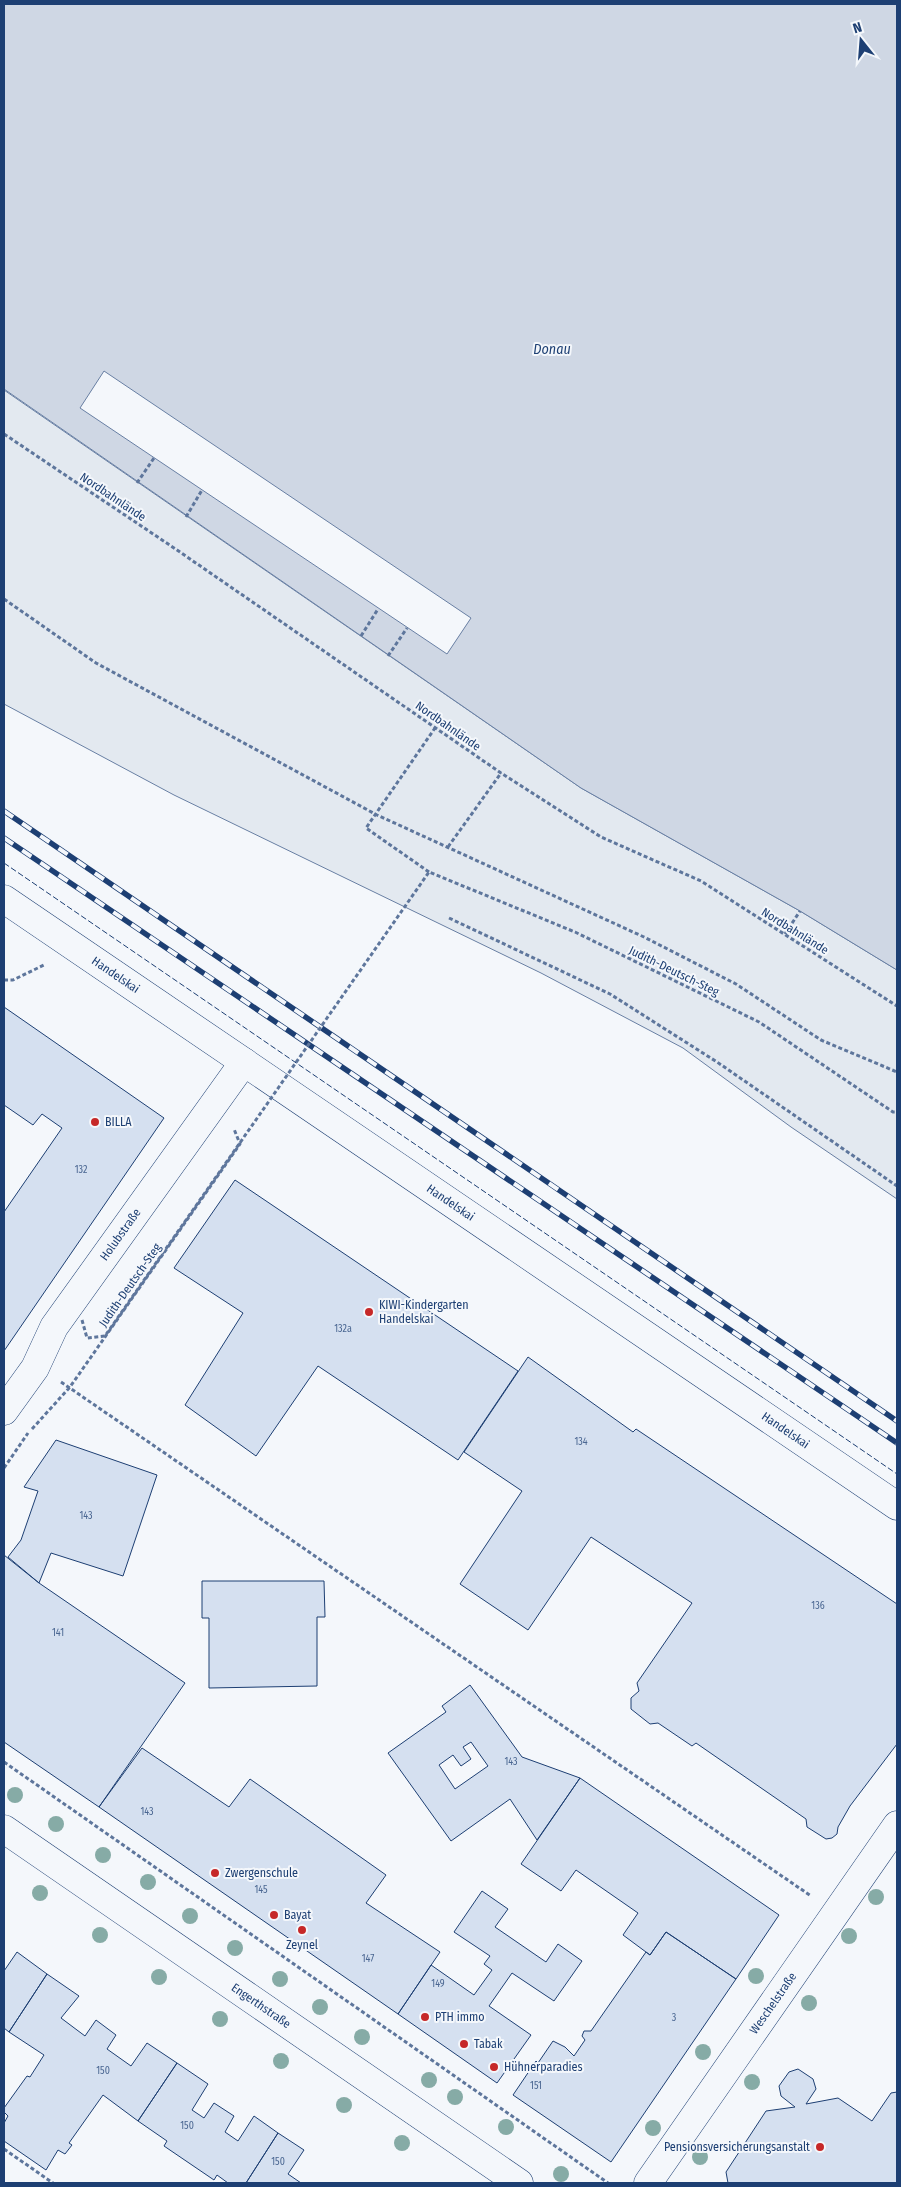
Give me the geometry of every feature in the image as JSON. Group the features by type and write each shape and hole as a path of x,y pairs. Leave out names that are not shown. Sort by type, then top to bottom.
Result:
{"street":[{"name":"Handelskai","path":"4,899 897,1506"},
{"name":"Holubstraße","path":"4,1411 34,1368 54,1327 244,1062"},
{"name":"Weschelstraße","path":"648,2183 897,1825"},
{"name":"Engerthstraße","path":"4,1829 520,2183"}],"path":[{"name":"Nordbahnlände","path":"4,434 185,555 501,773 601,837 700,881 897,1006"},
{"path":"137,483 154,458"},
{"path":"186,517 202,490"},
{"path":"4,599 96,663 377,815 644,937 736,984 821,1040 897,1072"},
{"path":"361,636 378,608"},
{"path":"388,656 407,628"},
{"path":"377,815 435,728"},
{"path":"448,847 501,773"},
{"name":"Judith-Deutsch-Steg","path":"377,815 366,828 429,872 576,932 759,1022 893,1112 897,1112"},
{"name":"Judith-Deutsch-Steg","path":"88,1312 82,1320 87,1338 105,1336 429,872"},
{"path":"785,934 800,912"},
{"path":"448,918 610,994 717,1062 897,1186"},
{"path":"4,980 13,980 76,949"},
{"name":"Judith-Deutsch-Steg","path":"70,1387 240,1144 234,1127 225,1128"},
{"path":"4,1468 24,1437 70,1387 836,1913"},
{"path":"4,1762 608,2183"},
{"path":"4,2149 53,2183"}],"shaded area":[{"path":"4,390 581,788 800,911 897,970 897,1199 791,1127 683,1048 541,973 174,795 4,704"}],"water":[{"name":"Donau","path":"4,4 897,4 897,970 800,911 581,788 4,389"}],"pier":[{"path":"104,371 471,618 447,654 80,408"}],"building":[{"path":"4,1007 164,1118 4,1351 4,1212 62,1128 42,1114 33,1125 4,1105"},
{"path":"235,1180 518,1371 458,1460 318,1366 256,1456 185,1405 243,1313 174,1268"},
{"path":"528,1357 633,1432 636,1429 897,1604 897,1744 850,1806 838,1827 837,1834 832,1838 826,1839 807,1827 806,1819 696,1743 692,1746 658,1723 650,1724 631,1709 631,1698 639,1691 637,1683 692,1603 591,1537 528,1630 460,1584 522,1491 464,1452"},
{"path":"56,1440 157,1475 123,1576 51,1553 39,1583 8,1557 21,1540 38,1491 24,1487"},
{"path":"4,1555 39,1583 185,1683 99,1807 4,1742"},
{"path":"202,1581 324,1581 325,1617 317,1617 317,1686 209,1688 209,1618 202,1618"},
{"path":"470,1685 522,1757 580,1778 537,1840 510,1799 451,1841 388,1753 446,1712 442,1706","holes":["471,1742 488,1766 455,1789 439,1765 453,1755 461,1766 471,1759 463,1747"]},
{"path":"142,1748 229,1807 250,1779 386,1875 366,1903 440,1952 398,2014 99,1807"},
{"path":"580,1778 779,1915 736,1979 666,1932 650,1955 623,1935 638,1913 576,1870 561,1891 521,1864"},
{"path":"482,1891 508,1909 495,1927 546,1962 558,1944 582,1961 554,2001 512,1973 489,2006 531,2035 497,2083 398,2014 431,1965 474,1995 492,1970 484,1964 490,1956 454,1932"},
{"path":"666,1932 736,1979 611,2162 513,2095 536,2061 538,2063 553,2041 565,2047 574,2056 585,2040 582,2036 584,2031 591,2031 646,1952 650,1955"},
{"path":"17,1952 47,1974 9,2032 4,2028 4,1971"},
{"path":"47,1974 79,1996 61,2018 85,2036 96,2020 116,2035 107,2049 131,2066 147,2043 177,2063 138,2121 103,2095 69,2143 72,2145 65,2154 58,2150 46,2170 4,2141 4,2123 8,2116 4,2112 4,2108 27,2076 30,2077 44,2055 9,2032"},
{"path":"177,2063 208,2084 192,2110 204,2118 214,2103 234,2116 225,2132 238,2141 254,2116 278,2133 246,2183 228,2183 217,2175 214,2180 164,2146 167,2141 138,2121"},
{"name":"Pensionsversicherungsanstalt","path":"798,2069 813,2079 816,2089 806,2104 838,2098 872,2121 891,2093 897,2092 897,2183 728,2183 726,2172 766,2111 795,2107 781,2096 779,2086 789,2072"},
{"path":"278,2133 304,2150 288,2174 301,2183 246,2183"}],"railway":[{"path":"4,811 897,1421"},
{"path":"4,838 897,1443"}],"fence":[{"path":"4,863 897,1474"}],"place":[{"name":"BILLA","path":"95,1122"},
{"name":"KIWI-Kindergarten Handelskai","path":"369,1312"},
{"name":"Zwergenschule","path":"215,1873"},
{"name":"Bayat","path":"274,1915"},
{"name":"Zeynel","path":"302,1930"},
{"name":"PTH immo","path":"425,2017"},
{"name":"Tabak","path":"464,2044"},
{"name":"Hühnerparadies","path":"494,2067"},
{"name":"Pensionsversicherungsanstalt","path":"820,2147"}]}
